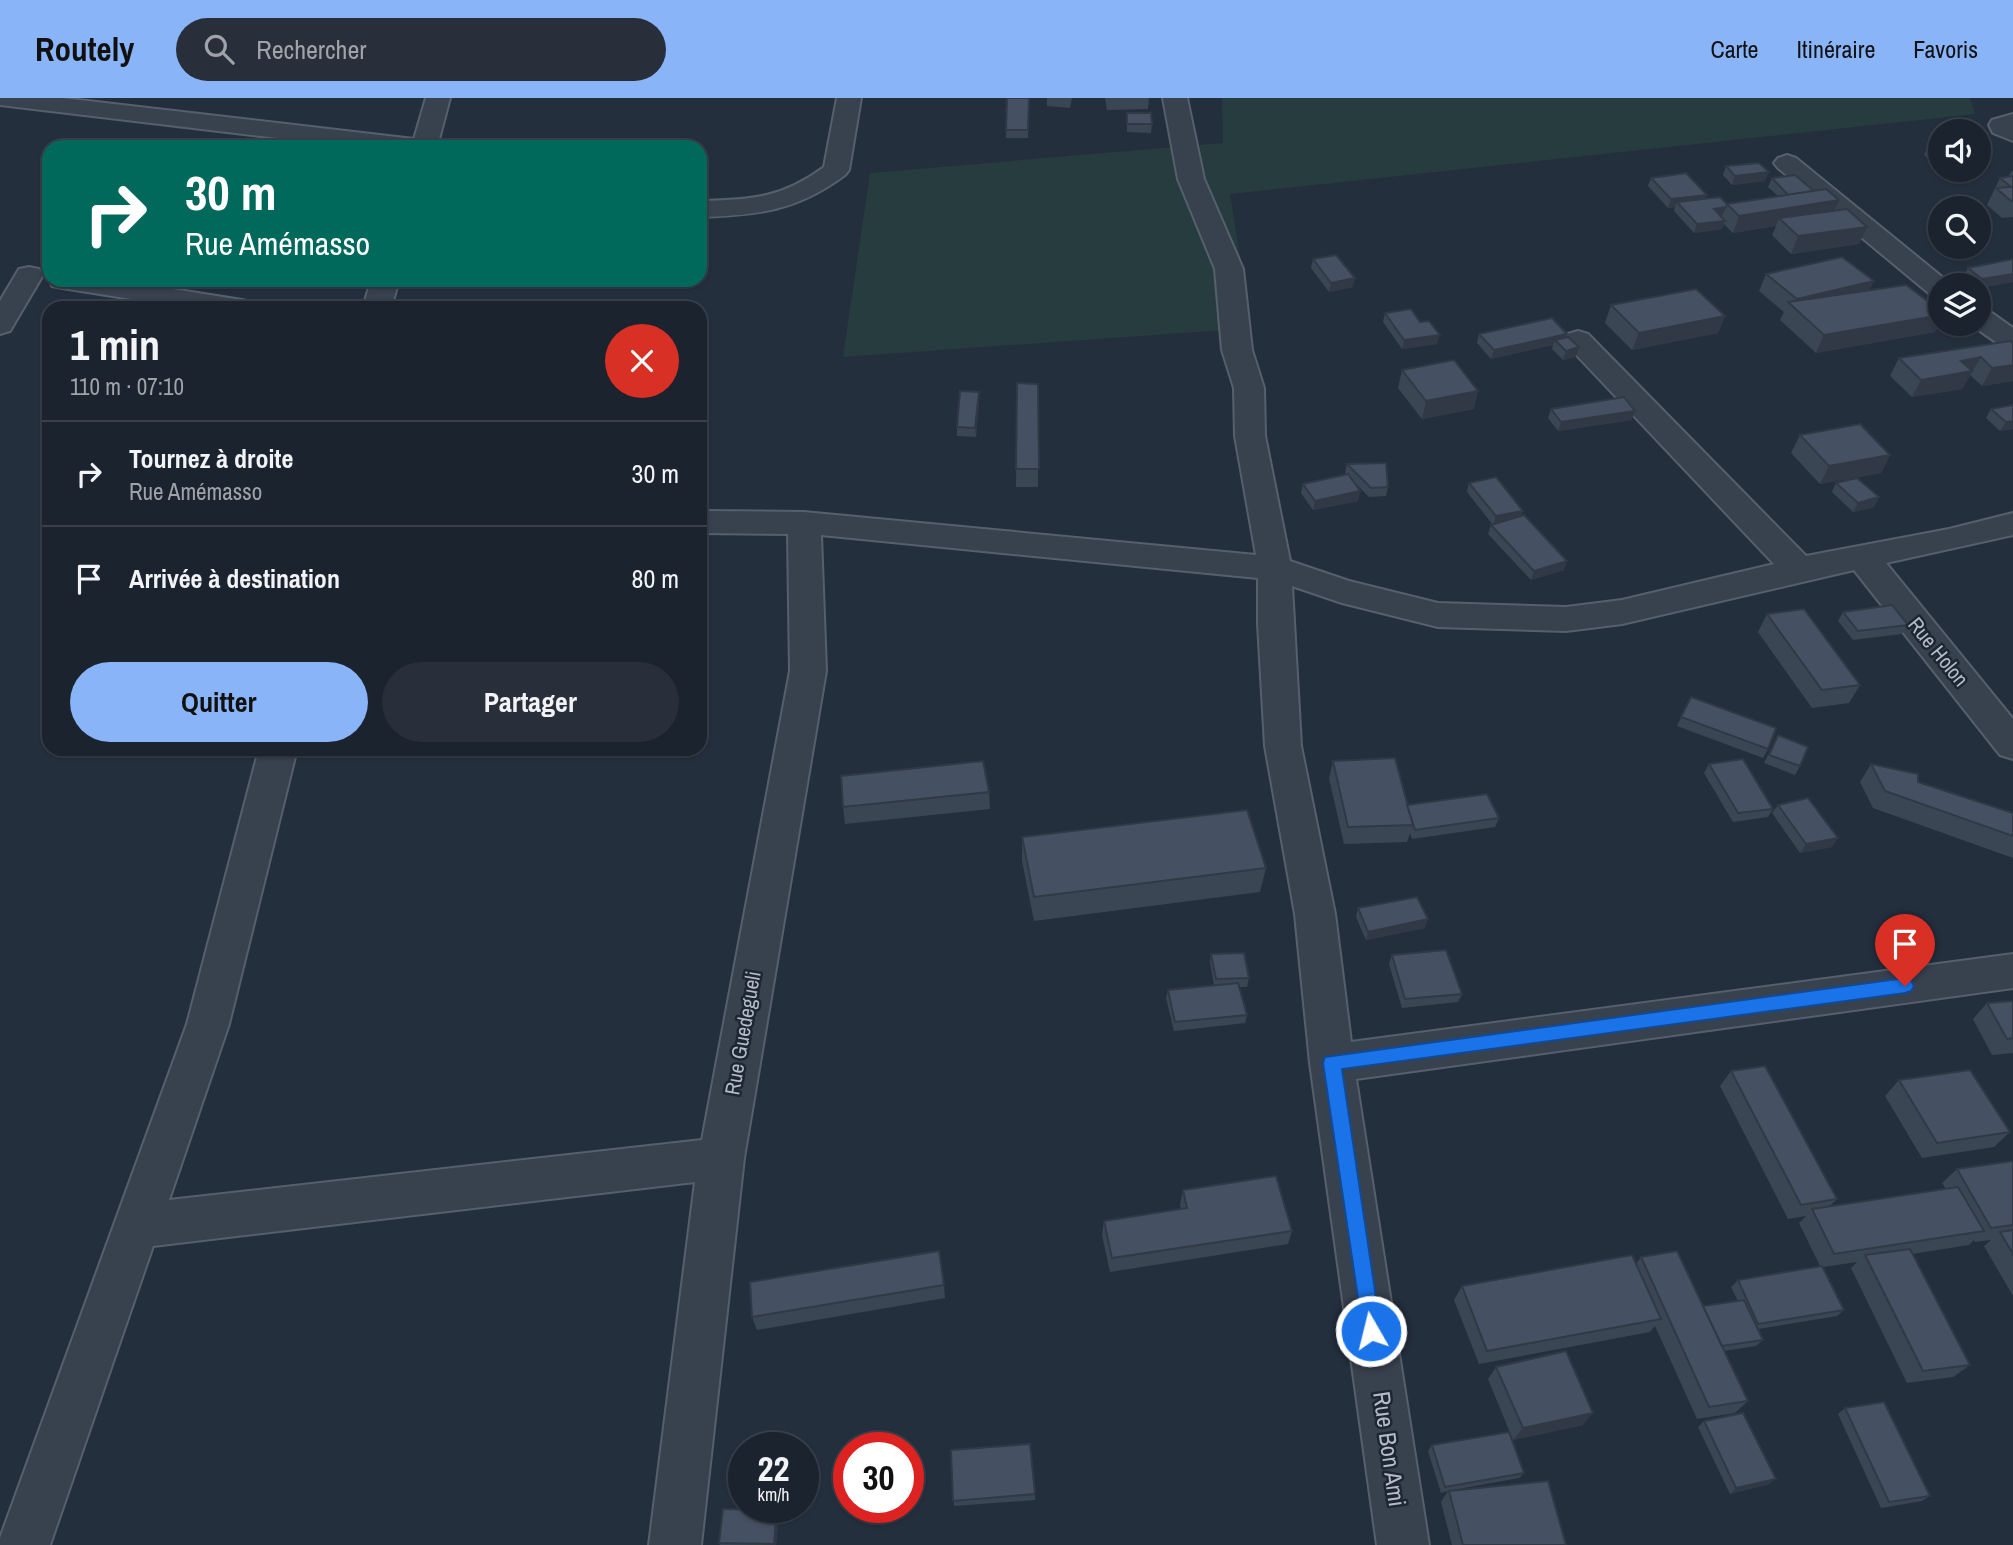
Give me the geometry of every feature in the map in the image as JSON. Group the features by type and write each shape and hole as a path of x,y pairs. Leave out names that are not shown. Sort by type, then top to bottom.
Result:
{"street":[{"path":"0,98 132,106 368,140"},
{"path":"426,140 438,98"},
{"path":"707,209 762,207 785,202 818,184 836,170 849,98"},
{"name":"Rue Bon Ami","path":"1175,98 1191,178 1210,229 1229,269 1237,350 1249,388 1250,436 1275,568 1275,624 1283,746 1315,914 1332,1063 1403,1545"},
{"path":"1787,163 1928,278"},
{"path":"0,270 39,276 0,325"},
{"path":"107,287 197,301"},
{"path":"1991,325 2013,341"},
{"path":"1578,340 1799,569"},
{"path":"707,522 804,523 1275,568 1342,591 1438,615 1566,619 1622,612 1799,569 1863,558 2013,524"},
{"name":"Rue Guedegueli","path":"675,1545 721,1158 808,671 804,523"},
{"name":"Rue Holon","path":"1863,558 2013,745"},
{"path":"24,1545 208,1024 276,756"},
{"path":"1332,1063 2013,971"},
{"path":"137,1226 721,1158"}],"green space":[{"path":"1222,98 1970,98 1975,114 1230,194 1251,328 843,357 870,173 1223,143"}],"building":[{"path":"1007,98 1029,98 1028,130 1006,130"},
{"path":"1127,113 1151,113 1152,124 1127,124"},
{"path":"1759,163 1769,172 1735,176 1726,166"},
{"path":"1686,173 1707,195 1671,199 1651,178"},
{"path":"1795,175 1814,191 1788,195 1772,178"},
{"path":"2013,176 2011,201 1996,188 2011,187 2000,178"},
{"path":"1826,189 1839,200 1739,216 1727,204"},
{"path":"1720,197 1727,204 1726,207 1714,209 1725,221 1697,224 1677,202"},
{"path":"1847,209 1867,227 1798,236 1779,218"},
{"path":"1336,255 1355,278 1331,283 1313,259"},
{"path":"1842,257 1874,281 1797,299 1766,274"},
{"path":"2013,259 2013,274 1991,278 1991,273 1974,273 1968,268"},
{"path":"1906,285 1928,301 1928,317 1824,335 1788,302"},
{"path":"1696,289 1725,316 1639,333 1611,305"},
{"path":"1411,309 1420,322 1429,321 1440,335 1404,340 1385,313"},
{"path":"1552,318 1567,334 1494,350 1479,334"},
{"path":"1568,337 1579,347 1566,351 1555,340"},
{"path":"2010,341 2013,343 2013,365 1992,368 1981,357 1961,361 1972,371 1921,380 1899,358"},
{"path":"1454,360 1478,391 1426,401 1402,370"},
{"path":"1017,383 1038,384 1039,469 1016,469"},
{"path":"960,391 979,392 975,428 957,427"},
{"path":"1624,397 1635,411 1561,422 1551,409"},
{"path":"2013,405 2013,421 2006,422 1991,409"},
{"path":"1860,424 1890,455 1829,466 1800,435"},
{"path":"1386,463 1388,487 1371,488 1347,464"},
{"path":"1348,474 1360,491 1315,501 1303,484"},
{"path":"1496,477 1523,511 1496,516 1469,483"},
{"path":"1857,478 1879,497 1858,503 1836,483"},
{"path":"1524,515 1567,561 1534,571 1491,525"},
{"path":"1892,605 1908,625 1858,631 1843,612"},
{"path":"1804,609 1860,685 1822,690 1767,614"},
{"path":"1691,697 1776,728 1768,749 1681,717"},
{"path":"1778,735 1808,747 1800,766 1769,755"},
{"path":"1395,758 1413,825 1348,827 1333,761"},
{"path":"1743,759 1773,809 1738,813 1709,764"},
{"path":"983,761 989,792 843,807 841,776"},
{"path":"1871,764 1918,774 1918,782 2013,813 2013,836 1885,791"},
{"path":"1487,794 1499,818 1415,830 1407,805"},
{"path":"1808,798 1838,838 1806,844 1778,805"},
{"path":"1247,810 1266,868 1034,897 1022,837"},
{"path":"1417,897 1428,919 1368,932 1358,908"},
{"path":"1446,950 1462,994 1405,999 1392,955"},
{"path":"1244,953 1249,978 1216,979 1211,954"},
{"path":"1238,983 1247,1015 1175,1022 1168,990"},
{"path":"2013,1001 2013,1038 2007,1039 1987,1003"},
{"path":"1765,1066 1837,1199 1801,1205 1731,1071"},
{"path":"1970,1070 2010,1132 1937,1143 1899,1080"},
{"path":"2013,1161 2013,1225 1991,1228 1957,1169"},
{"path":"1276,1176 1292,1231 1112,1258 1104,1221 1187,1208 1183,1190"},
{"path":"1958,1187 1984,1231 1834,1254 1812,1209"},
{"path":"2013,1230 2013,1254 2000,1232"},
{"path":"1910,1249 1970,1365 1923,1371 1865,1255"},
{"path":"939,1251 944,1285 752,1317 750,1282"},
{"path":"1677,1251 1748,1401 1709,1407 1641,1257"},
{"path":"1632,1255 1661,1319 1487,1351 1462,1286"},
{"path":"1822,1266 1844,1310 1758,1324 1738,1280"},
{"path":"1744,1300 1763,1340 1722,1346 1703,1306"},
{"path":"1566,1351 1593,1413 1523,1428 1496,1367"},
{"path":"1884,1402 1930,1496 1889,1502 1845,1408"},
{"path":"1743,1413 1776,1479 1736,1488 1704,1421"},
{"path":"1509,1432 1524,1473 1445,1487 1432,1445"},
{"path":"1030,1444 1035,1494 953,1501 951,1450"},
{"path":"1548,1481 1566,1545 1463,1545 1449,1491"},
{"path":"723,1509 728,1509 728,1523 776,1523 774,1544 719,1543"}],"route":[{"path":"1371,1331 1332,1063 1905,986"}]}
